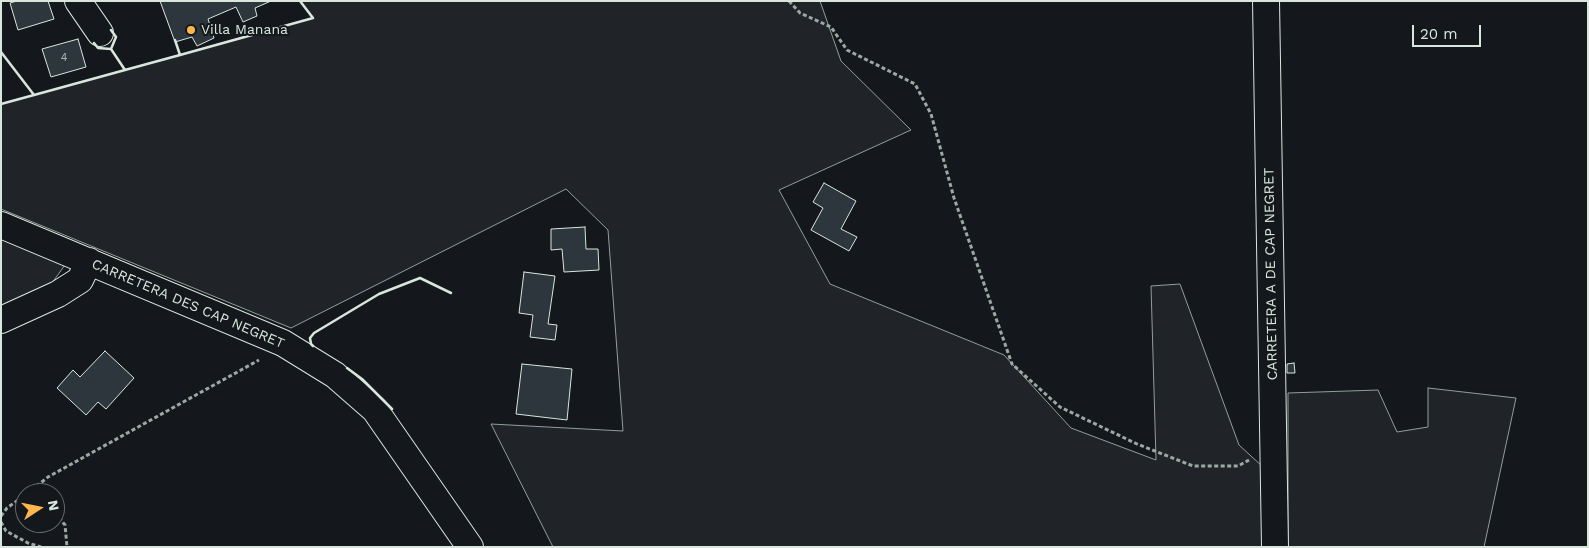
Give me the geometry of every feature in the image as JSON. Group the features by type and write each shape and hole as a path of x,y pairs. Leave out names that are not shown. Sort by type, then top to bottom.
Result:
{"street":[{"path":"78,1 100,33"},
{"name":"CARRETERA A DE CAP NEGRET","path":"1266,1 1275,547"},
{"name":"CARRETERA DES CAP NEGRET","path":"1,225 283,343 335,375 375,410 470,547"},
{"path":"1,320 58,294 80,280 88,261"}],"path":[{"path":"789,1 800,13 831,27 847,50 915,84 931,114 954,198 1012,364 1060,407 1137,444 1193,466 1238,466 1273,447"},
{"path":"41,483 57,472 258,361 274,339"},
{"path":"1,516 15,502"},
{"path":"1,522 6,531 28,543 41,547"},
{"path":"65,525 67,547"}],"shaded area":[{"path":"300,1 820,1 841,61 911,130 779,190 830,284 1004,355 1071,428 1156,460 1151,286 1180,284 1239,445 1263,467 1264,547 553,547 491,424 623,431 608,230 566,189 291,328 1,209 1,104 312,18"},
{"path":"1,239 65,265 49,287 1,309"},
{"path":"1428,388 1516,398 1484,547 1288,547 1288,393 1378,390 1397,432 1428,427"}],"building":[{"path":"17,1 48,1 54,19 18,30 10,3"},
{"name":"Villa Manana","path":"160,1 271,1 255,8 257,16 243,22 236,7 208,19 214,38 197,46 192,37 175,42"},
{"path":"78,39 86,67 51,77 42,49"},
{"path":"824,183 856,201 841,229 857,237 849,251 811,230 823,208 813,202"},
{"path":"585,227 586,249 598,249 599,270 564,272 562,249 551,250 551,229"},
{"path":"524,272 555,276 548,324 557,325 555,340 530,337 533,315 519,313"},
{"path":"105,351 134,378 106,409 98,402 86,415 57,388 73,370 80,377"},
{"path":"1294,363 1295,373 1287,373 1287,364"},
{"path":"522,364 572,369 567,420 516,414"}],"wall":[{"path":"180,55 313,18 300,1"},
{"path":"111,30 116,37 111,49"},
{"path":"125,70 180,55 175,40"},
{"path":"34,95 125,70 111,49 98,48 94,43"},
{"path":"1,52 34,95 1,104"},
{"path":"313,346 310,338 314,333 379,294 420,278 451,293"},
{"path":"347,368 362,379 392,409"}],"place":[{"name":"Villa Manana","path":"191,30"}]}
